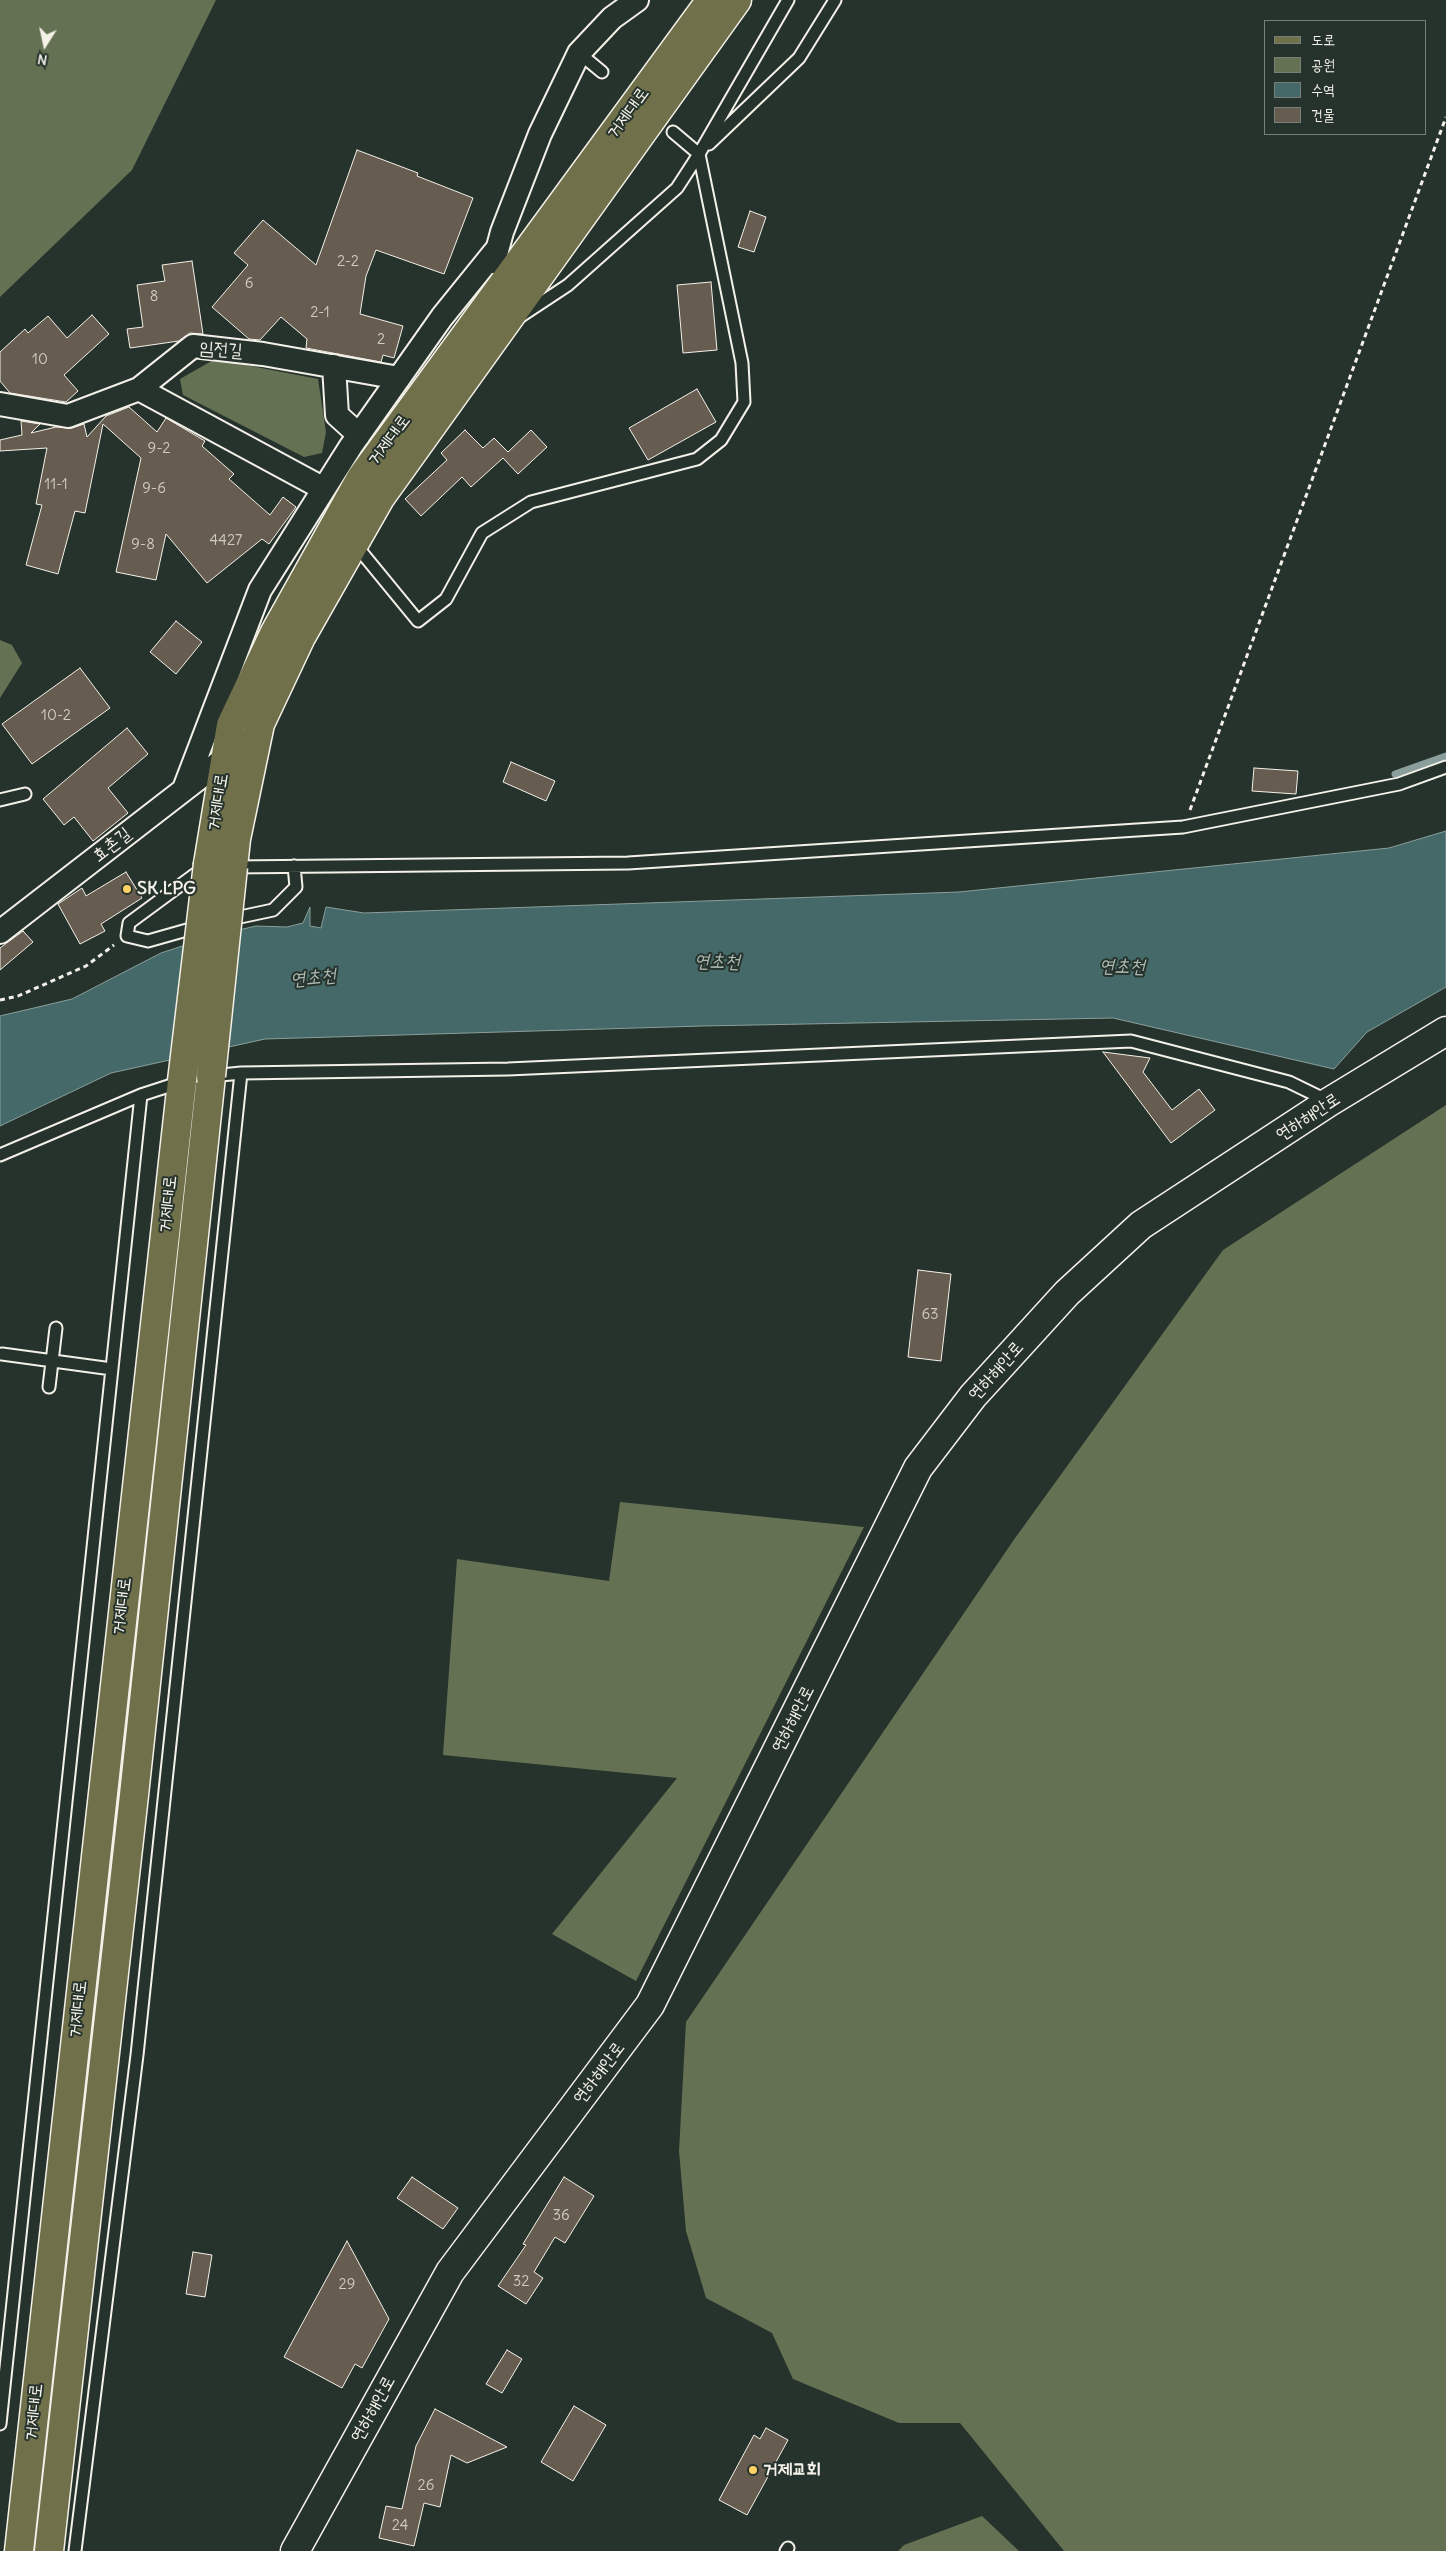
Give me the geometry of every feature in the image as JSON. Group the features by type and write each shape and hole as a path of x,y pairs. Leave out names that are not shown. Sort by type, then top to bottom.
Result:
{"main road":[{"name":"거제대로","path":"19,2551 182,1082 220,866 236,838 260,724 301,637 354,543 380,498 489,325 711,0"},
{"name":"거제대로","path":"48,2551 134,1795 210,1076 225,758 230,726 275,632 361,478 489,325 737,0"}],"street":[{"path":"489,325 497,249 540,134 579,53 612,18 637,0"},
{"path":"184,790 260,590 359,435 442,317 497,249"},
{"name":"임전길","path":"0,404 68,416 139,388 193,346 263,354 399,378"},
{"path":"334,366 337,415 359,435"},
{"path":"139,388 324,490"},
{"name":"효촌길","path":"0,932 225,758"},
{"name":"연하해안로","path":"295,2551 450,2272 650,2005 918,1468 973,1396 1053,1308 1141,1225 1329,1102 1446,1032"}],"lane":[{"path":"489,325 568,285 677,188 699,154 788,0"},
{"path":"699,154 799,58 835,0"},
{"path":"579,53 602,72"},
{"path":"354,543 418,621 446,599 482,533 531,502 696,459 721,440 744,402 742,363 699,154 673,132"},
{"path":"294,866 296,887 273,910 148,941 127,936 129,923 220,866 628,864 1183,827 1398,784 1446,767"},
{"path":"0,800 25,794"},
{"path":"210,1076 241,1073 508,1069 1131,1041 1288,1082 1329,1102"},
{"path":"75,2551 137,2055 241,1073"},
{"path":"0,1155 141,1095 182,1082"},
{"path":"0,2424 141,1095"},
{"path":"49,1387 56,1328"},
{"path":"2,1354 112,1369"}],"path":[{"path":"1183,827 1446,117"},
{"path":"0,1000 18,996 86,966 127,936"}],"green space":[{"path":"0,0 216,0 132,170 0,297"},
{"path":"215,359 318,379 326,432 322,453 304,457 183,395 180,379"},
{"path":"0,640 12,645 22,663 0,698"},
{"path":"1446,1105 1446,2551 1064,2551 960,2423 899,2423 793,2379 772,2333 706,2298 686,2231 679,2151 686,2022 1013,1541 1223,1250"},
{"path":"620,1502 864,1527 636,1981 552,1934 677,1778 443,1755 457,1559 609,1581"},
{"path":"982,2516 1019,2551 898,2551 904,2545"}],"water":[{"name":"연초천","path":"1446,831 1446,987 1367,1032 1334,1069 1113,1018 703,1026 265,1039 111,1073 0,1126 0,1016 72,999 161,953 213,936 256,926 287,927 303,923 310,907 310,926 321,928 326,907 364,913 959,892 1389,848"}],"building":[{"path":"357,150 418,173 417,176 473,198 444,274 376,250 366,276 360,314 403,326 394,358 383,355 381,362 306,348 307,339 281,317 260,340 249,339 212,307 248,265 234,253 263,220 316,265"},
{"path":"750,211 766,217 754,252 738,247"},
{"path":"192,261 203,334 190,333 179,341 130,348 127,329 143,327 137,285 165,281 162,265"},
{"path":"711,282 717,350 683,353 677,285"},
{"path":"92,315 109,334 64,375 78,391 66,402 10,393 0,381 0,352 25,329 28,333 48,316 67,338"},
{"path":"697,389 716,422 648,460 629,428"},
{"path":"129,407 157,432 166,418 205,441 202,446 234,474 229,479 270,515 283,497 296,507 269,544 262,539 207,583 166,534 156,580 116,572 141,458 103,424 85,513 75,511 58,574 26,565 42,505 36,504 47,448 0,451 0,440 22,435 21,421 40,424 31,433 56,427 72,428 84,424 87,437 106,416"},
{"path":"465,430 483,448 494,438 508,452 531,430 547,447 518,474 503,458 471,487 462,477 421,516 405,499 447,460 441,453"},
{"path":"176,621 202,642 176,674 150,652"},
{"path":"80,668 110,708 32,764 2,724"},
{"path":"127,728 148,754 108,788 128,813 93,841 74,817 64,825 43,799"},
{"path":"511,762 555,781 546,801 503,782"},
{"path":"1254,768 1298,771 1296,794 1252,791"},
{"path":"126,872 142,898 101,924 105,931 80,944 58,904 82,888 86,896"},
{"path":"23,931 33,942 0,970 0,948"},
{"path":"1103,1052 1150,1058 1143,1072 1172,1110 1199,1089 1215,1110 1171,1143"},
{"path":"918,1270 951,1274 941,1361 908,1357"},
{"path":"412,2177 458,2208 443,2229 397,2198"},
{"path":"564,2177 594,2196 565,2243 555,2237 534,2272 543,2278 526,2304 498,2286 526,2245 523,2244"},
{"path":"347,2241 389,2319 362,2368 355,2364 342,2388 284,2357"},
{"path":"193,2252 212,2255 205,2297 186,2294"},
{"path":"507,2350 522,2359 502,2393 486,2384"},
{"path":"574,2406 606,2425 573,2481 541,2462"},
{"path":"435,2409 507,2447 467,2463 451,2455 440,2507 424,2503 414,2546 379,2538 386,2506 402,2509 416,2446"},
{"name":"거제교회","path":"766,2428 788,2440 747,2515 719,2500 754,2435 760,2439"}],"waterway":[{"path":"1395,774 1446,756"}],"place":[{"name":"SK LPG","path":"127,889"},
{"name":"거제교회","path":"753,2470"}]}
